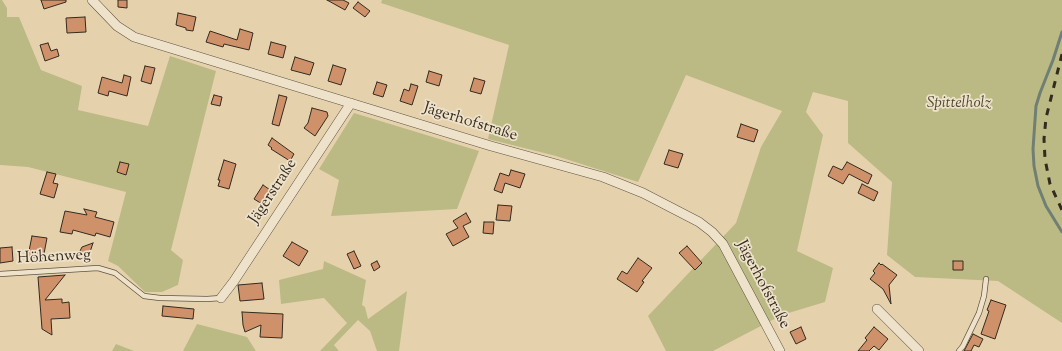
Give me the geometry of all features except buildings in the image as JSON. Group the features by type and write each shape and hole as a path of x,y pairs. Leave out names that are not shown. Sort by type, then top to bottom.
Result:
{"street":[{"name":"Jägerhofstraße","path":"92,0 117,26 134,36 491,146 603,177 644,193 699,222 712,232 723,244 758,306 780,351"},
{"name":"Jägerstraße","path":"221,298 234,281 352,103"},
{"path":"877,309 918,351"}],"lane":[{"name":"Höhenweg","path":"0,274 98,268 115,273 144,296 160,298 221,298"},
{"path":"959,351 963,346 979,313 984,296 986,279"}],"green space":[{"path":"0,0 2,0 7,8 7,17 19,17 41,70 82,86 78,110 148,126 170,56 216,71 171,250 183,260 178,285 162,292 145,292 118,266 108,261 126,192 28,167 0,165"},
{"name":"Spittelholz","path":"382,0 1062,0 1062,323 998,281 915,277 887,255 892,182 848,143 848,101 813,92 806,112 823,135 797,251 833,268 825,302 782,315 713,351 666,351 648,316 736,223 761,147 782,111 686,75 638,182 556,156 488,139 509,45 381,3"},
{"path":"354,113 479,151 457,209 331,216 339,180 319,169"},
{"path":"324,261 366,280 362,305 365,307 368,319 407,291 399,351 377,351 370,331 358,320 334,345 339,351 320,351 347,323 324,298 281,304 279,280 323,269"},
{"path":"197,324 247,337 256,351 183,351"},
{"path":"116,344 134,351 112,351"}],"waterway":[{"path":"1062,32 1036,106 1033,149 1034,166 1038,186 1046,206 1062,232"}],"railway":[{"path":"1062,54 1046,118 1044,139 1045,159 1050,184 1062,210"}]}
